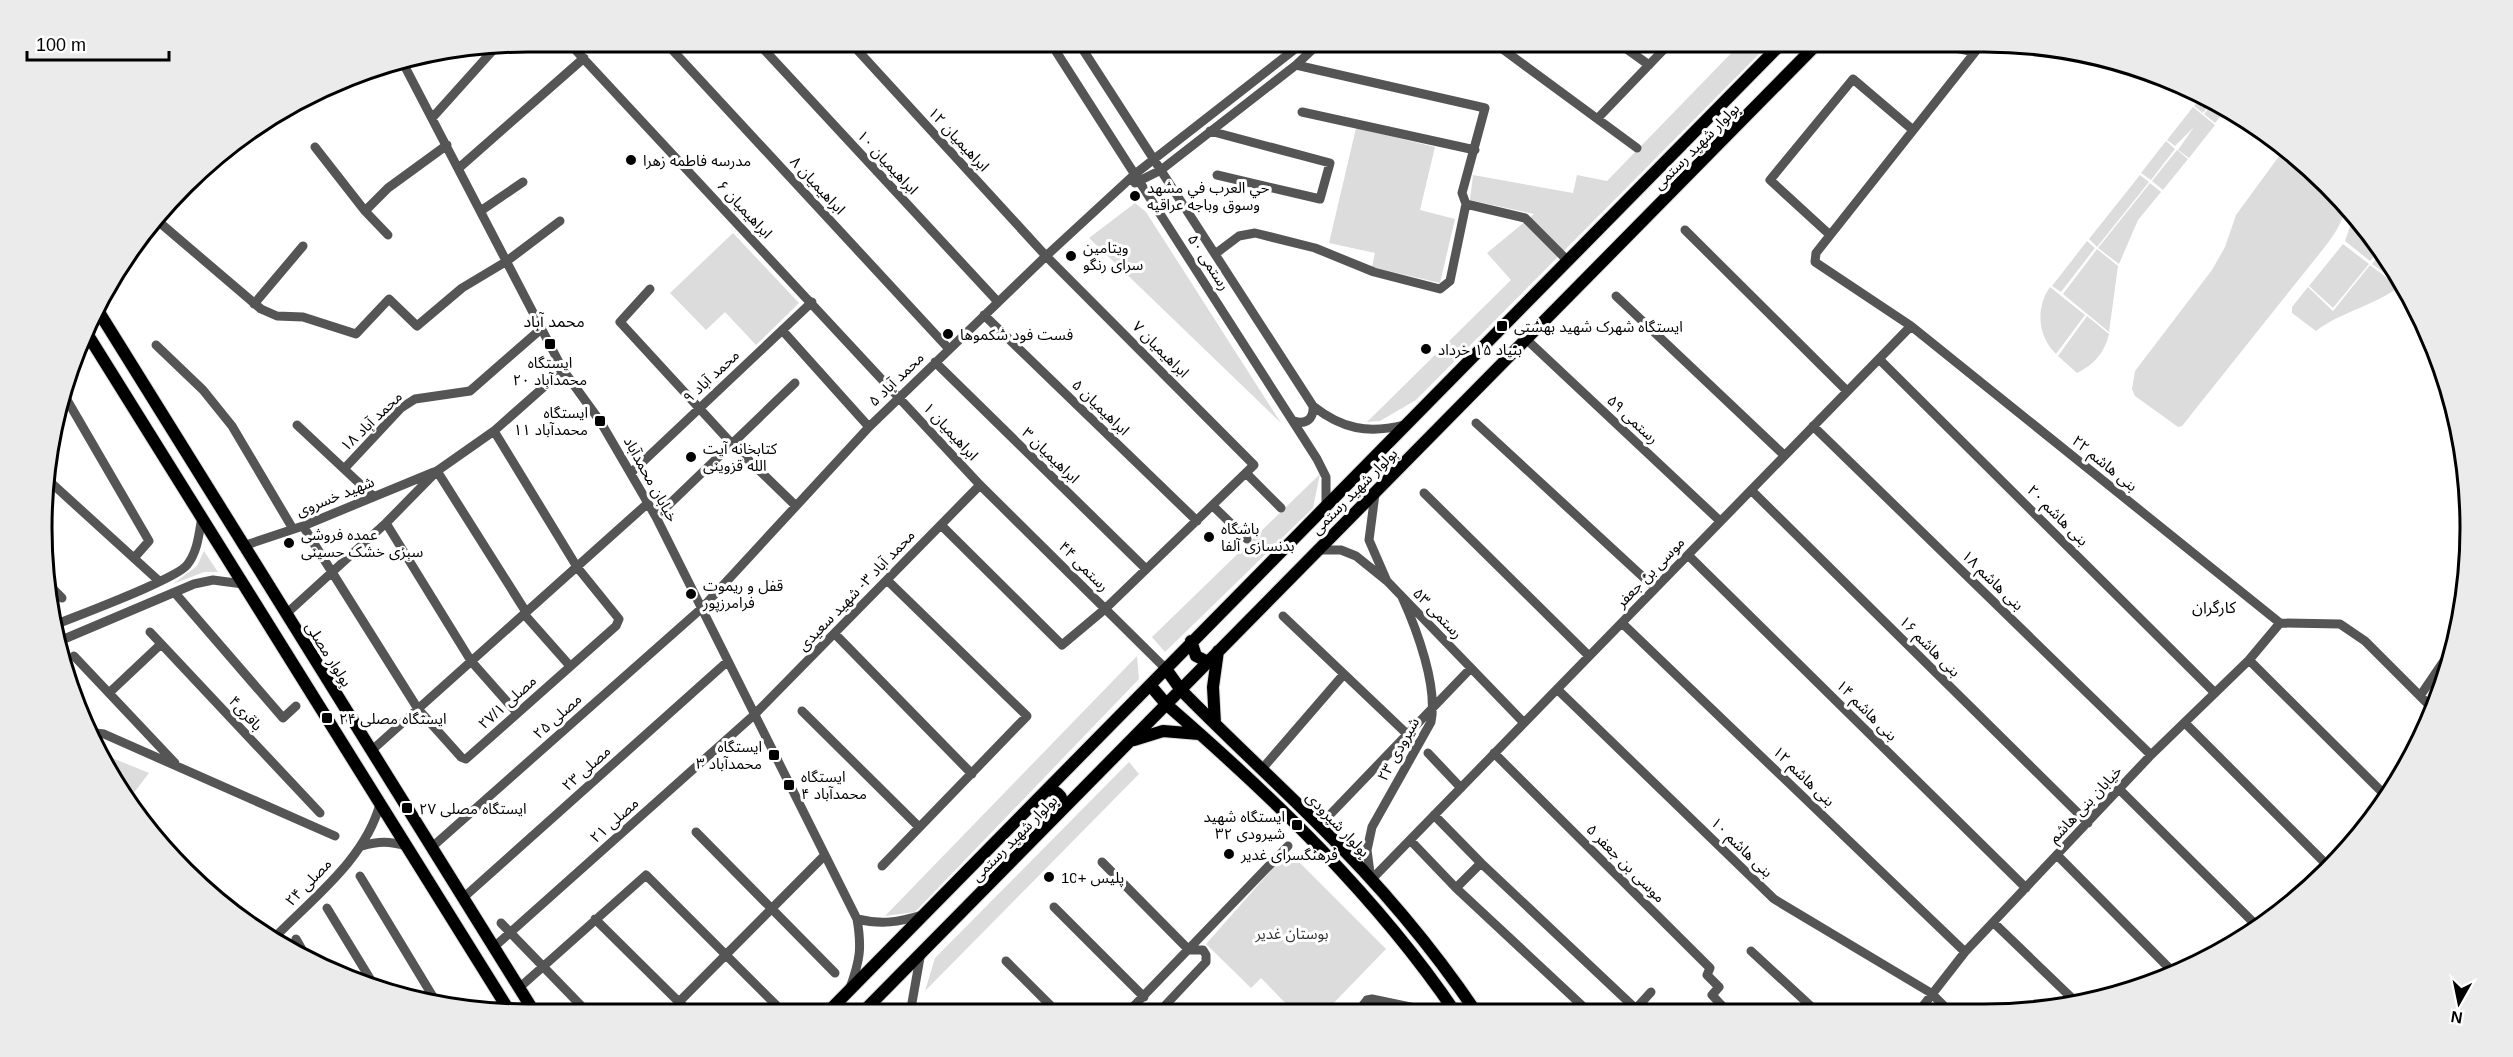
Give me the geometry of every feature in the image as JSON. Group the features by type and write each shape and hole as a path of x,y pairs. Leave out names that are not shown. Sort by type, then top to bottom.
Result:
{"main road":[{"name":"بولوار شهید رستمی","path":"836,1004 1773,52"},
{"name":"بولوار شهید رستمی","path":"871,1004 1809,52"},
{"name":"بولوار مصلی","path":"102,318 529,1004"},
{"path":"91,341 505,1003"},
{"path":"1191,641 1196,656 1208,662"},
{"path":"1215,724 1212,687 1218,651"},
{"name":"بولوار شیرودی","path":"1166,669 1181,690 1215,724 1264,765 1371,880 1450,974 1471,1004"},
{"name":"بولوار شیرودی","path":"1150,685 1167,705 1297,825 1378,913 1450,1004"},
{"path":"1133,740 1163,731 1200,734"},
{"path":"1047,790 1055,790 1061,796 1064,804 1061,812"}],"street":[{"name":"ابراهیمیان ۶","path":"578,52 899,398"},
{"name":"ابراهیمیان ۸","path":"674,52 949,349"},
{"name":"ابراهیمیان ۱۰","path":"766,52 998,302"},
{"name":"ابراهیمیان ۱۲","path":"859,52 1046,256"},
{"name":"رستمی ۵۰","path":"1056,52 1294,421 1326,477 1326,505"},
{"name":"رستمی ۵۰","path":"1084,52 1313,406 1344,427 1363,430 1404,425"},
{"path":"1137,178 1154,159 1291,52"},
{"path":"1137,178 1161,170 1310,52"},
{"path":"1507,52 1637,148"},
{"path":"1631,52 1649,65"},
{"path":"1598,118 1661,52"},
{"path":"1913,130 1853,79 1770,180 1830,235 1913,130 1974,52"},
{"path":"433,117 489,55"},
{"path":"460,167 584,58"},
{"path":"1215,254 1239,236 1255,232 1315,249 1374,272 1440,289 1450,281 1466,204 1462,193 1485,108 1296,65"},
{"name":"خیابان محمدآباد","path":"406,69 460,167 563,370 600,421 632,472 656,517 857,919 862,945 860,960 848,991"},
{"path":"1302,112 1475,150"},
{"path":"1210,131 1330,163 1320,199 1217,175"},
{"path":"365,211 388,188 447,145"},
{"path":"315,147 365,211 388,235"},
{"name":"محمد آباد ۵","path":"702,608 869,426 1046,256 1124,185 1137,178"},
{"path":"482,210 523,182"},
{"path":"1466,204 1525,218 1567,260"},
{"path":"163,225 254,304 277,316 303,317 356,334 389,299 417,326 462,288 507,261 560,221"},
{"path":"1685,230 1847,391"},
{"name":"بنی هاشم ۲۲","path":"1830,235 1816,253 1815,262 1911,326 2280,623"},
{"path":"254,304 303,246"},
{"name":"ابراهیمیان ۷","path":"1046,256 1254,465 1247,474"},
{"path":"650,289 620,321 733,445 796,506"},
{"path":"1616,296 1784,455"},
{"name":"محمد آباد ۹","path":"632,472 812,302"},
{"name":"ابراهیمیان ۵","path":"984,315 1197,521"},
{"name":"موسی بن جعفر","path":"1371,880 1911,326"},
{"name":"محمد آباد ۱۸","path":"344,469 401,408 415,399 470,391 541,328"},
{"path":"782,330 869,426"},
{"name":"رستمی ۵۹","path":"1526,339 1720,521"},
{"path":"156,345 203,390 232,426 293,529"},
{"name":"بنی هاشم ۲۰","path":"1879,358 2215,693"},
{"name":"ابراهیمیان ۳","path":"935,362 1146,569"},
{"path":"286,614 386,523 437,471 494,431 563,370"},
{"path":"656,517 795,383"},
{"name":"ابراهیمیان ۱","path":"899,398 980,485"},
{"path":"69,404 149,541 134,558"},
{"path":"1294,421 1302,423 1309,421 1314,414 1313,406"},
{"path":"1476,423 1655,588"},
{"path":"297,425 374,497"},
{"name":"بنی هاشم ۱۸","path":"1814,426 2151,755"},
{"path":"494,431 577,567"},
{"path":"437,471 525,613 570,666"},
{"name":"شهید خسروی","path":"243,546 303,526 437,471"},
{"path":"941,525 1062,645 1105,609 1247,474 1281,508"},
{"name":"محمد آباد ۳- شهید سعیدی","path":"754,716 980,485"},
{"name":"رستمی ۴۴","path":"980,485 1166,669"},
{"path":"55,486 159,581"},
{"name":"بنی هاشم ۱۶","path":"1751,490 2088,823"},
{"path":"1424,493 1589,656"},
{"path":"1375,494 1369,540 1387,581"},
{"path":"371,751 648,503"},
{"path":"1213,506 1247,539"},
{"path":"62,622 159,581 186,567 196,549 202,517"},
{"path":"386,523 471,661 517,713"},
{"path":"303,526 418,709"},
{"name":"رستمی ۵۳","path":"1317,550 1341,550 1356,556 1387,581 1524,723"},
{"name":"بنی هاشم ۱۴","path":"1688,555 2026,888"},
{"name":"مصلی ۲۷/۱","path":"418,709 461,757 466,759 616,626 619,619 577,567"},
{"path":"66,638 194,584 213,580 243,584"},
{"path":"882,866 1027,716 887,580"},
{"path":"57,593 62,598"},
{"path":"175,593 283,718 296,706"},
{"name":"شیرودی ۲۳","path":"1371,880 1367,850 1372,827 1431,722 1434,705 1416,627 1402,597"},
{"name":"مصلی ۲۵","path":"432,848 702,608"},
{"path":"1283,616 1407,734"},
{"name":"بنی هاشم ۱۲","path":"1622,622 1965,952"},
{"path":"2280,623 2340,624 2365,641 2427,703"},
{"name":"خیابان بنی هاشم","path":"1924,1004 1965,952 2151,755 2249,660 2280,623"},
{"name":"باقری۴","path":"150,632 320,813"},
{"path":"835,634 972,774"},
{"path":"109,693 161,644"},
{"path":"74,656 178,766"},
{"path":"2249,660 2381,791"},
{"name":"مصلی ۲۳","path":"463,898 728,661"},
{"path":"1320,825 1471,668"},
{"path":"2420,696 2439,669"},
{"path":"1264,765 1344,674"},
{"name":"بنی هاشم ۱۰","path":"1557,689 1774,899 1931,993 1942,1004"},
{"path":"802,711 919,827"},
{"name":"مصلی ۲۱","path":"494,947 754,716"},
{"path":"2185,723 2324,862"},
{"path":"99,733 335,836"},
{"path":"1428,753 1461,788"},
{"name":"موسی بن جعفر ۵","path":"1494,753 1710,968 1707,975 1719,987 1712,995 1720,1004"},
{"path":"2119,789 2252,921"},
{"name":"مصلی ۲۴","path":"279,934 362,846 374,824 380,804"},
{"path":"1434,815 1628,1004"},
{"path":"696,832 835,973"},
{"path":"1410,840 1456,888 1580,1004"},
{"path":"362,846 377,842 392,842 406,846"},
{"path":"1137,1004 1288,846"},
{"path":"2057,855 2168,967"},
{"path":"676,1004 824,856"},
{"path":"1102,862 1189,950 1203,950 1206,955 1206,962 1167,1004"},
{"path":"1456,888 1481,863"},
{"path":"519,988 646,875 650,876 775,1004"},
{"path":"360,876 431,994"},
{"path":"1054,907 1144,997"},
{"path":"327,909 368,976"},
{"path":"857,919 877,923 896,923 923,915"},
{"path":"595,920 682,1004"},
{"path":"501,923 579,1004"},
{"path":"1994,923 2070,996"},
{"path":"296,939 300,946"},
{"path":"912,1004 922,950"},
{"path":"1752,951 1809,1004"},
{"path":"1006,961 1049,1004"},
{"path":"1640,1004 1651,992"},
{"path":"1364,1004 1372,999 1396,1004"}],"green space":[{"path":"1732,52 1761,52 1416,400 1380,421 1367,422 1511,280 1487,253 1534,214 1470,200 1473,175 1573,193 1577,175 1607,181"},
{"path":"2197,103 2207,108 2203,113 2194,106"},
{"path":"2193,107 2215,125 2189,158 2178,150 2194,127 2175,146 2167,140"},
{"path":"2208,109 2221,116 2215,123 2204,114"},
{"path":"1356,128 1435,147 1420,210 1455,219 1440,283 1372,267 1375,253 1329,243"},
{"path":"2166,141 2175,149 2151,180 2141,173"},
{"path":"2177,150 2188,159 2163,190 2152,181"},
{"path":"2279,156 2321,192 2343,216 2336,231 2324,247 2182,426 2178,427 2135,396 2132,389 2135,371 2212,270 2225,247 2236,215"},
{"path":"2140,175 2149,182 2097,247 2089,239"},
{"path":"2150,183 2161,192 2138,220 2119,264 2098,248"},
{"path":"1135,203 1146,212 1281,423 1089,238"},
{"path":"2350,225 2374,256 2370,261 2345,241"},
{"path":"733,233 799,303 756,345 725,312 706,330 670,293"},
{"path":"2087,241 2095,248 2061,292 2052,286"},
{"path":"2343,244 2369,264 2333,308 2309,286"},
{"path":"2097,249 2118,266 2109,332 2063,294"},
{"path":"2376,259 2387,275 2372,264"},
{"path":"2370,265 2390,280 2396,289 2316,331 2292,313 2292,307 2308,287 2333,311"},
{"path":"2050,287 2085,315 2056,354 2045,339 2041,322 2042,304"},
{"path":"2087,316 2109,334 2105,347 2098,357 2077,373 2058,356"},
{"path":"1320,474 1313,508 1165,652 1152,637"},
{"path":"204,551 218,572 204,572 173,584 197,566"},
{"path":"1137,656 1139,679 915,912 885,916"},
{"path":"112,758 149,773 133,794"},
{"path":"1129,762 1139,774 925,991 935,958"},
{"name":"بوستان غدیر","path":"1288,851 1386,949 1333,1004 1286,1004 1261,978 1251,988 1206,944"}],"place":[{"name":"مدرسه فاطمه زهرا","path":"631,160"},
{"name":"حي العرب في مشهد وسوق وباجه عراقيه","path":"1135,196"},
{"name":"ویتامین سرای رنگو","path":"1071,256"},
{"name":"ایستگاه شهرک شهید بهشتی","path":"1502,326"},
{"name":"فست فود شکموها","path":"948,334"},
{"name":"ایستگاه محمدآباد ۲۰","path":"550,344"},
{"name":"بنیاد ۱۵ خرداد","path":"1426,349"},
{"name":"ایستگاه محمدآباد ۱۱","path":"600,421"},
{"name":"کتابخانه آیت الله قزوینی","path":"691,457"},
{"name":"باشگاه بدنسازی آلفا","path":"1209,537"},
{"name":"عمده فروشی سبزی خشک حسینی","path":"289,543"},
{"name":"قفل و ریموت فرامرزپور","path":"691,594"},
{"name":"ایستگاه مصلی ۲۴","path":"327,718"},
{"name":"ایستگاه محمدآباد ۳","path":"774,755"},
{"name":"ایستگاه محمدآباد ۴","path":"789,785"},
{"name":"ایستگاه مصلی ۲۷","path":"407,808"},
{"name":"ایستگاه شهید شیرودی ۳۲","path":"1297,825"},
{"name":"فرهنگسرای غدیر","path":"1229,854"},
{"name":"پلیس +10","path":"1049,877"}],"district":[{"name":"محمد آباد","path":"554,321"},
{"name":"کارگران","path":"2214,607"}]}
